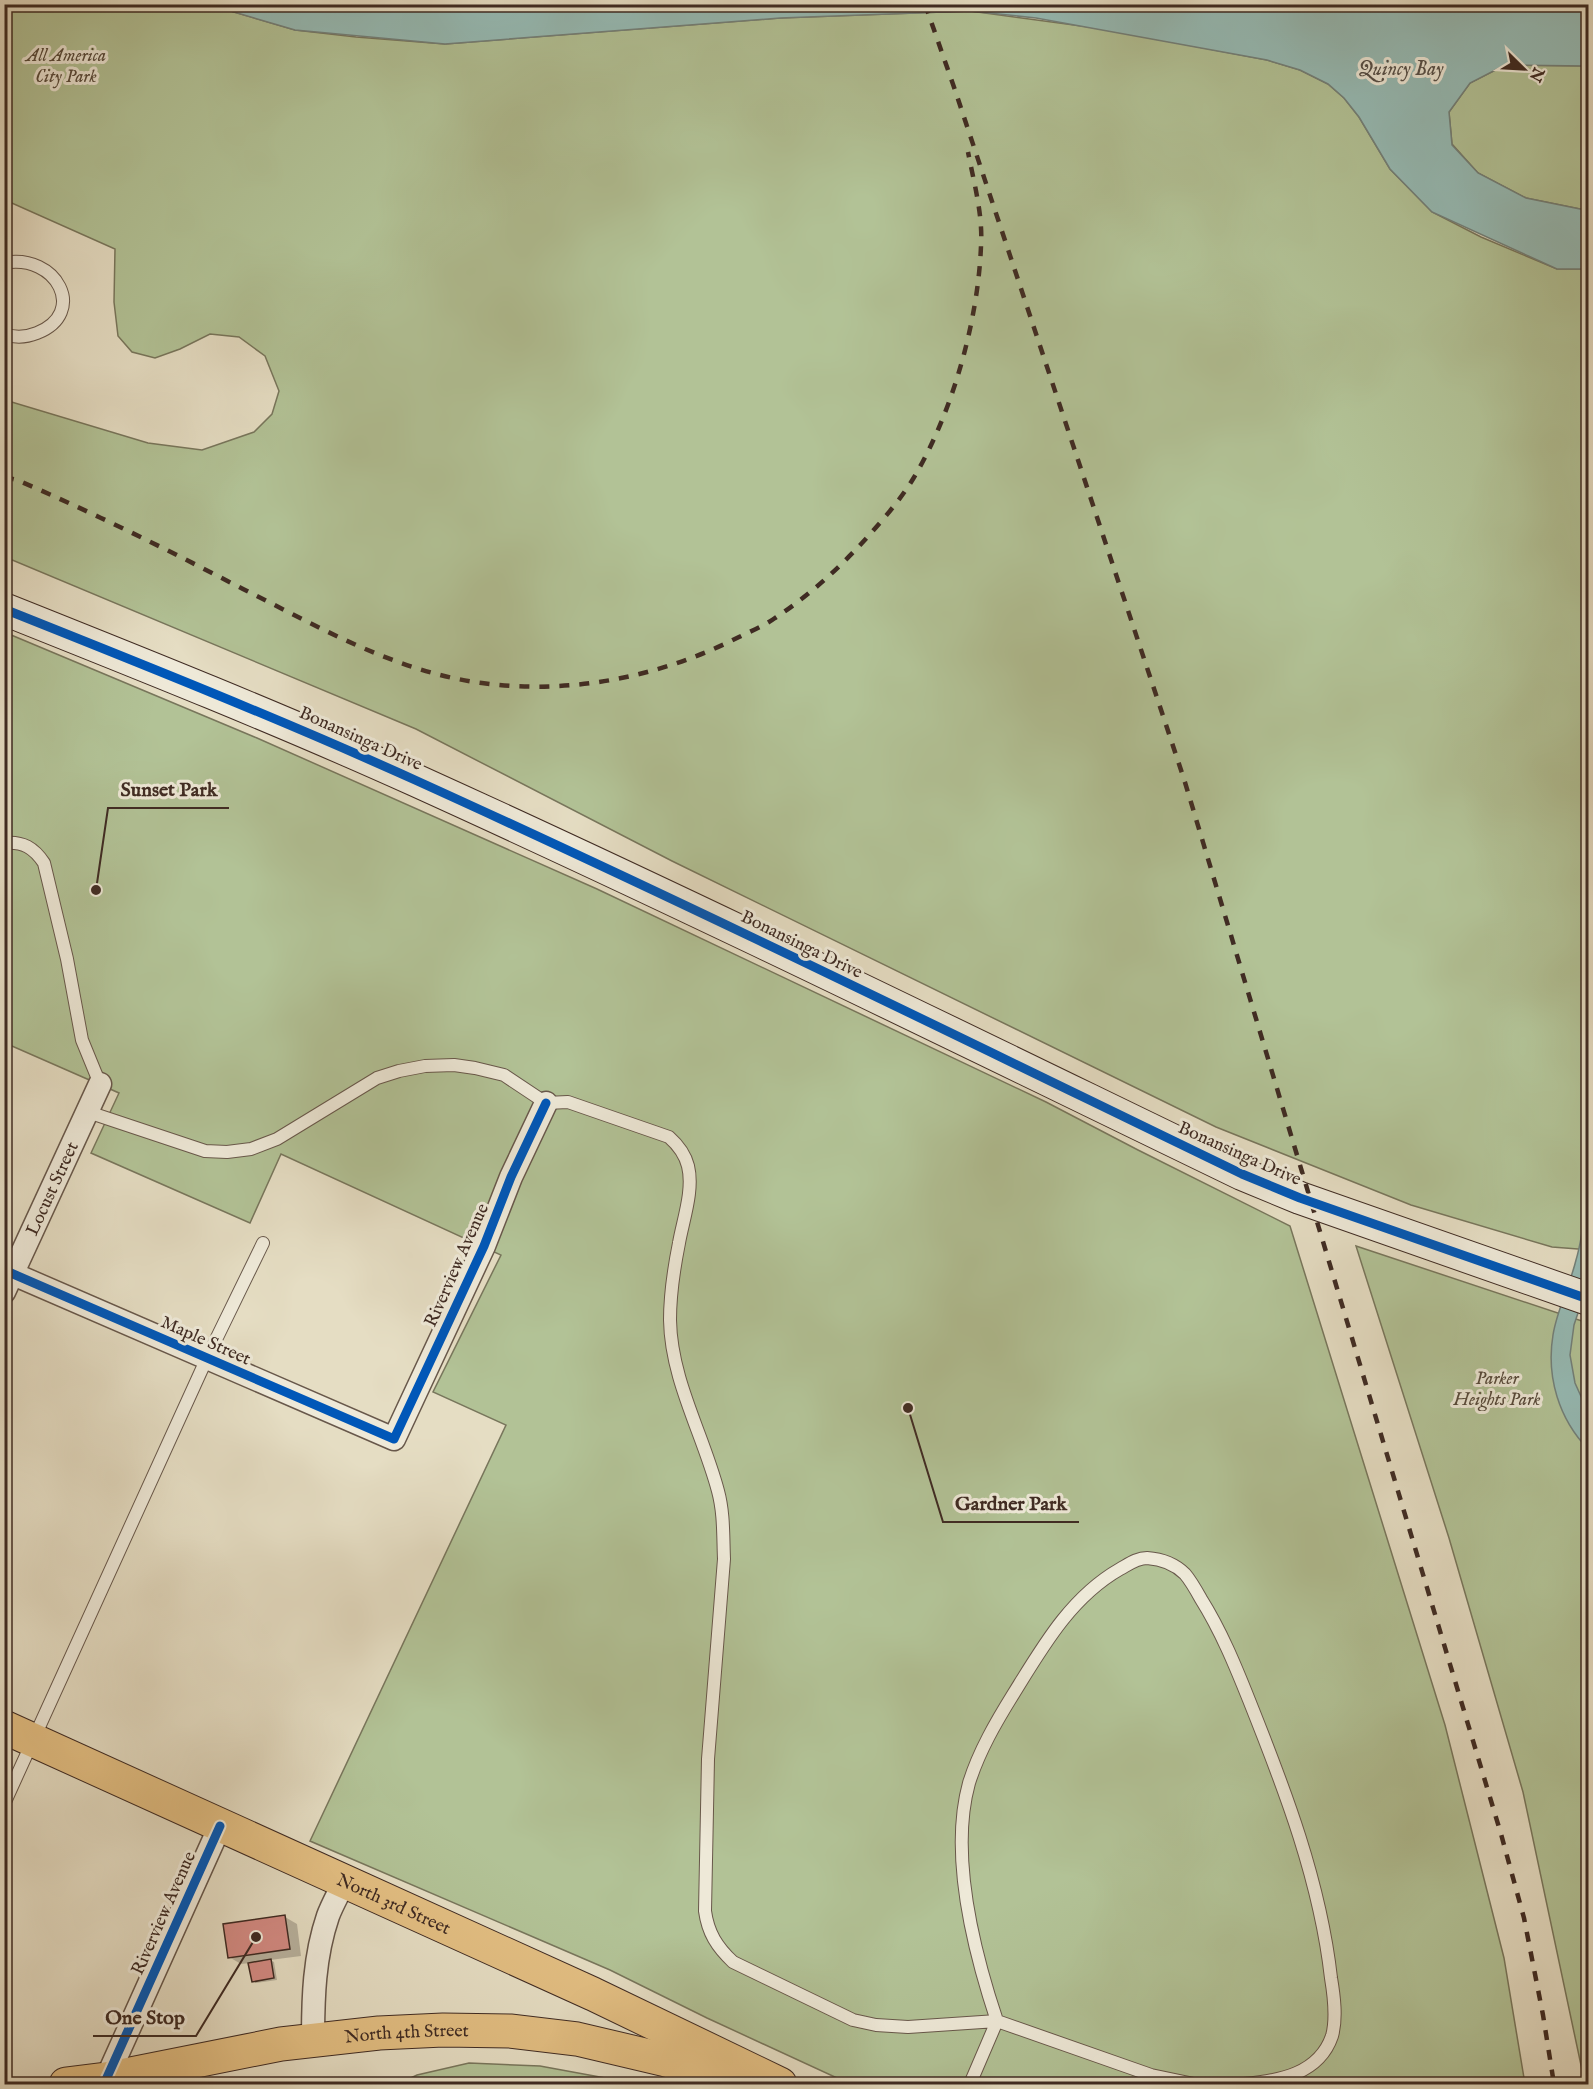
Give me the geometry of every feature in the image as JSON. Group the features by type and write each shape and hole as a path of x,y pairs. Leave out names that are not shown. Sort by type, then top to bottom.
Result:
{"highway":[{"name":"North 3rd Street","path":"19,1734 593,1994 780,2085"},
{"name":"North 4th Street","path":"66,2085 105,2082 281,2043 380,2033 443,2030 510,2031 588,2041 666,2060 744,2085"}],"street":[{"name":"Bonansinga Drive","path":"4,609 255,710 423,784 652,889 1242,1174 1300,1198 1588,1299"},
{"name":"Locust Street","path":"7,1279 100,1084"},
{"name":"Riverview Avenue","path":"394,1439 489,1235 511,1178 546,1103"},
{"name":"Maple Street","path":"7,1279 207,1358 394,1439"},
{"name":"Riverview Avenue","path":"105,2082 220,1826"},
{"path":"313,2041 312,1999 315,1970 328,1915 344,1882"}],"lane":[{"path":"4,263 30,262 42,268 59,286 63,304 55,323 47,329 22,337 4,334"},
{"path":"4,843 14,842 27,845 38,853 44,863 67,959 82,1040 100,1084"},
{"path":"88,1112 205,1150 227,1152 251,1149 277,1139 377,1078 425,1066 454,1065 504,1075 546,1103 568,1102 669,1137 685,1156 689,1169 689,1192 676,1256 670,1318 672,1342 681,1384 718,1491 723,1520 724,1559 706,1803 705,1911 706,1923 712,1937 721,1950 739,1965 853,2020 876,2025 908,2027 997,2021 1151,2075 1194,2084 1216,2085"},
{"path":"4,1804 19,1734 263,1242"},
{"path":"970,2085 997,2021 972,1934 961,1851 962,1823 969,1784 998,1720 1032,1664 1070,1609 1091,1589 1128,1564 1141,1559 1164,1561 1177,1567 1186,1576 1213,1617 1230,1651 1269,1749 1299,1835 1316,1888 1328,1944 1335,2021 1331,2038 1324,2052 1303,2072 1290,2077 1244,2085"}],"green space":[{"name":"All America City Park","path":"5,5 210,5 295,30 445,44 780,18 970,11 1104,29 1267,60 1300,70 1328,84 1344,98 1359,117 1390,169 1432,212 1481,237 1557,269 1588,269 1588,1247 1578,1249 1552,1247 1411,1205 1216,1127 672,861 416,729 5,557 5,400 148,443 202,450 254,432 272,414 279,391 265,356 239,337 210,334 155,358 132,352 118,336 114,302 115,249 5,200"},
{"path":"1505,65 1588,66 1588,209 1526,198 1478,173 1452,144 1449,112 1470,83"},
{"path":"4,632 257,738 597,889 1046,1102 1290,1226 1445,1725 1504,1958 1525,2084 850,2084 610,1970 310,1841 506,1425 433,1392 501,1255 281,1154 250,1223 91,1153 119,1093 5,1043"},
{"name":"Parker Heights Park","path":"1356,1246 1588,1323 1588,2084 1585,2084 1523,1792 1449,1538"},
{"path":"469,2063 540,2066 638,2084 398,2084 417,2075"}],"water":[{"name":"Quincy Bay","path":"210,5 1588,5 1588,66 1505,65 1470,83 1449,112 1452,145 1478,173 1526,198 1588,209 1588,269 1557,269 1432,212 1390,169 1359,117 1344,98 1328,84 1300,70 1267,60 1036,18 970,11 780,18 445,44 295,30"},
{"path":"1588,1187 1588,1283 1574,1325 1570,1355 1575,1383 1588,1412 1588,1449 1562,1411 1553,1382 1551,1351 1557,1316 1578,1251"}],"building":[{"path":"285,1915 290,1949 228,1958 223,1924"},
{"path":"271,1959 274,1978 252,1982 248,1963"}],"railway":[{"path":"925,4 1184,779 1501,1834 1524,1918 1554,2084"},
{"path":"4,477 17,480 103,519 329,633 419,669 482,683 548,686 614,679 678,663 762,626 810,592 862,543 913,479 940,426 951,397 975,305 979,275 981,223 968,152"}],"cycle path":[{"path":"4,609 159,671 415,780 726,925 1242,1174 1300,1198 1588,1299"},
{"path":"4,1270 394,1439 484,1246 511,1177 546,1103"},
{"path":"104,2084 220,1826"}],"place":[{"name":"Sunset Park","path":"96,890"},
{"name":"Gardner Park","path":"908,1408"},
{"name":"One Stop","path":"256,1937"}]}
